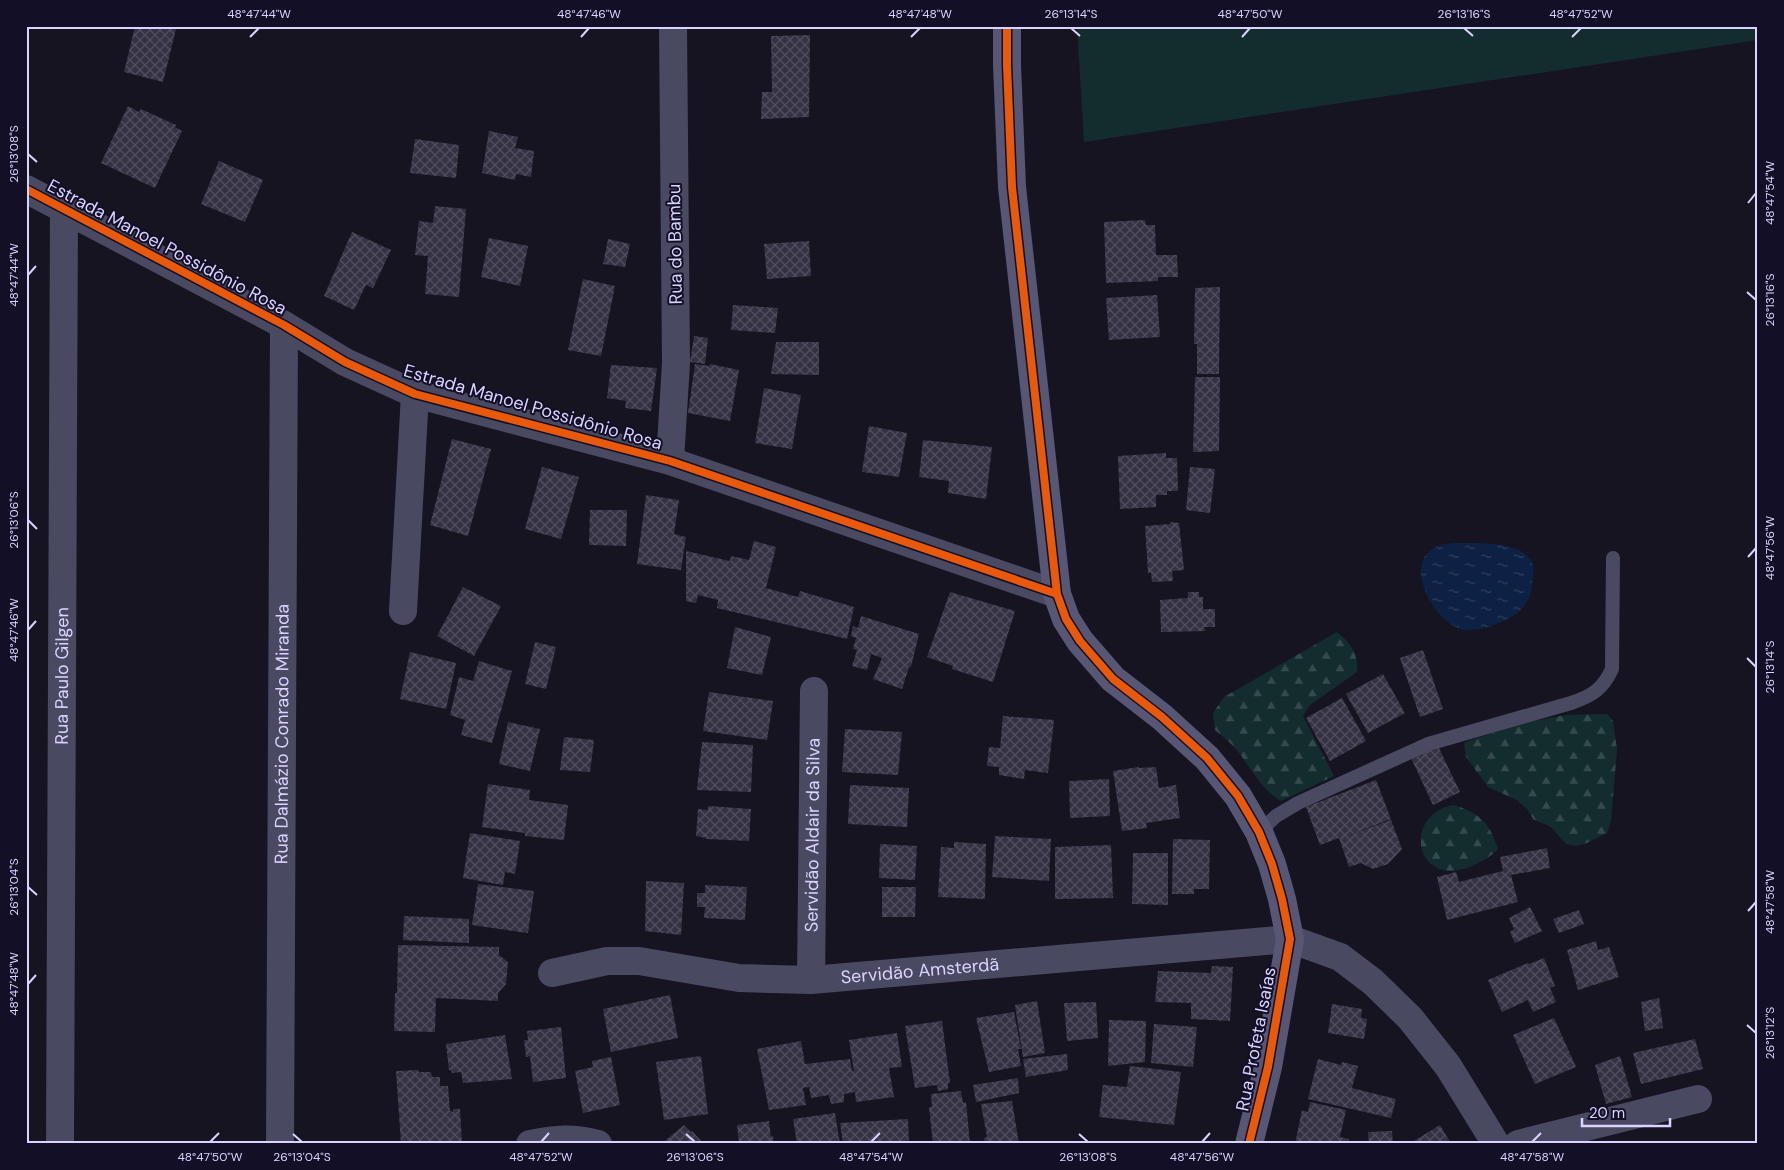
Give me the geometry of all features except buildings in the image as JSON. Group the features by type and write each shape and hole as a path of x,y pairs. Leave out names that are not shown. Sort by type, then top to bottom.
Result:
{"street":[{"name":"Rua do Bambu","path":"670,461 676,363 673,26"},
{"path":"1007,26 1012,187 1057,594 1066,619 1080,642 1113,680 1162,717 1207,758 1238,796 1259,832 1272,864 1290,938 1340,957 1373,982 1410,1018 1448,1066 1496,1144"},
{"name":"Estrada Manoel Possidônio Rosa","path":"26,189 284,326 345,362 416,394 670,461 1057,594"},
{"name":"Rua Paulo Gilgen","path":"60,1144 64,209"},
{"name":"Rua Dalmázio Conrado Miranda","path":"280,1144 284,326"},
{"path":"402,611 416,394"},
{"name":"Servidão Aldair da Silva","path":"811,980 814,691"},
{"name":"Servidão Amsterdã","path":"552,973 607,961 639,962 739,978 811,980 1290,938"},
{"name":"Rua Profeta Isaías","path":"1249,1144 1268,1067 1290,938"},
{"path":"1518,1144 1698,1099"},
{"path":"530,1144 560,1138 580,1139 598,1144"}],"lane":[{"path":"1259,832 1276,816 1298,803 1428,744 1584,699 1596,692 1606,681 1612,669 1613,558"}],"green space":[{"path":"1077,26 1758,26 1758,40 1084,142"},
{"path":"1337,632 1353,649 1357,660 1357,672 1310,705 1303,716 1334,776 1281,801 1268,791 1229,741 1215,730 1213,713 1224,697"},
{"path":"1607,714 1613,721 1617,749 1611,821 1607,833 1587,843 1576,846 1566,844 1551,827 1533,819 1528,810 1517,800 1488,787 1466,757 1464,743 1529,722 1566,715"},
{"path":"1453,805 1477,815 1487,825 1498,849 1489,857 1472,866 1453,871 1438,868 1427,860 1422,849 1421,835 1426,823 1437,812"}],"water":[{"path":"1487,543 1511,547 1522,551 1529,558 1533,566 1532,590 1528,600 1518,612 1510,618 1489,627 1477,629 1466,630 1456,627 1445,620 1428,598 1421,572 1423,560 1430,551 1444,544"}],"cycle path":[{"path":"1007,26 1012,187 1057,594 1066,619 1080,641 1113,679 1162,717 1207,758 1238,796 1259,832 1272,864 1282,899 1290,939 1268,1067 1249,1144"},
{"path":"26,189 284,325 345,362 415,394 670,461 1057,594"}]}
